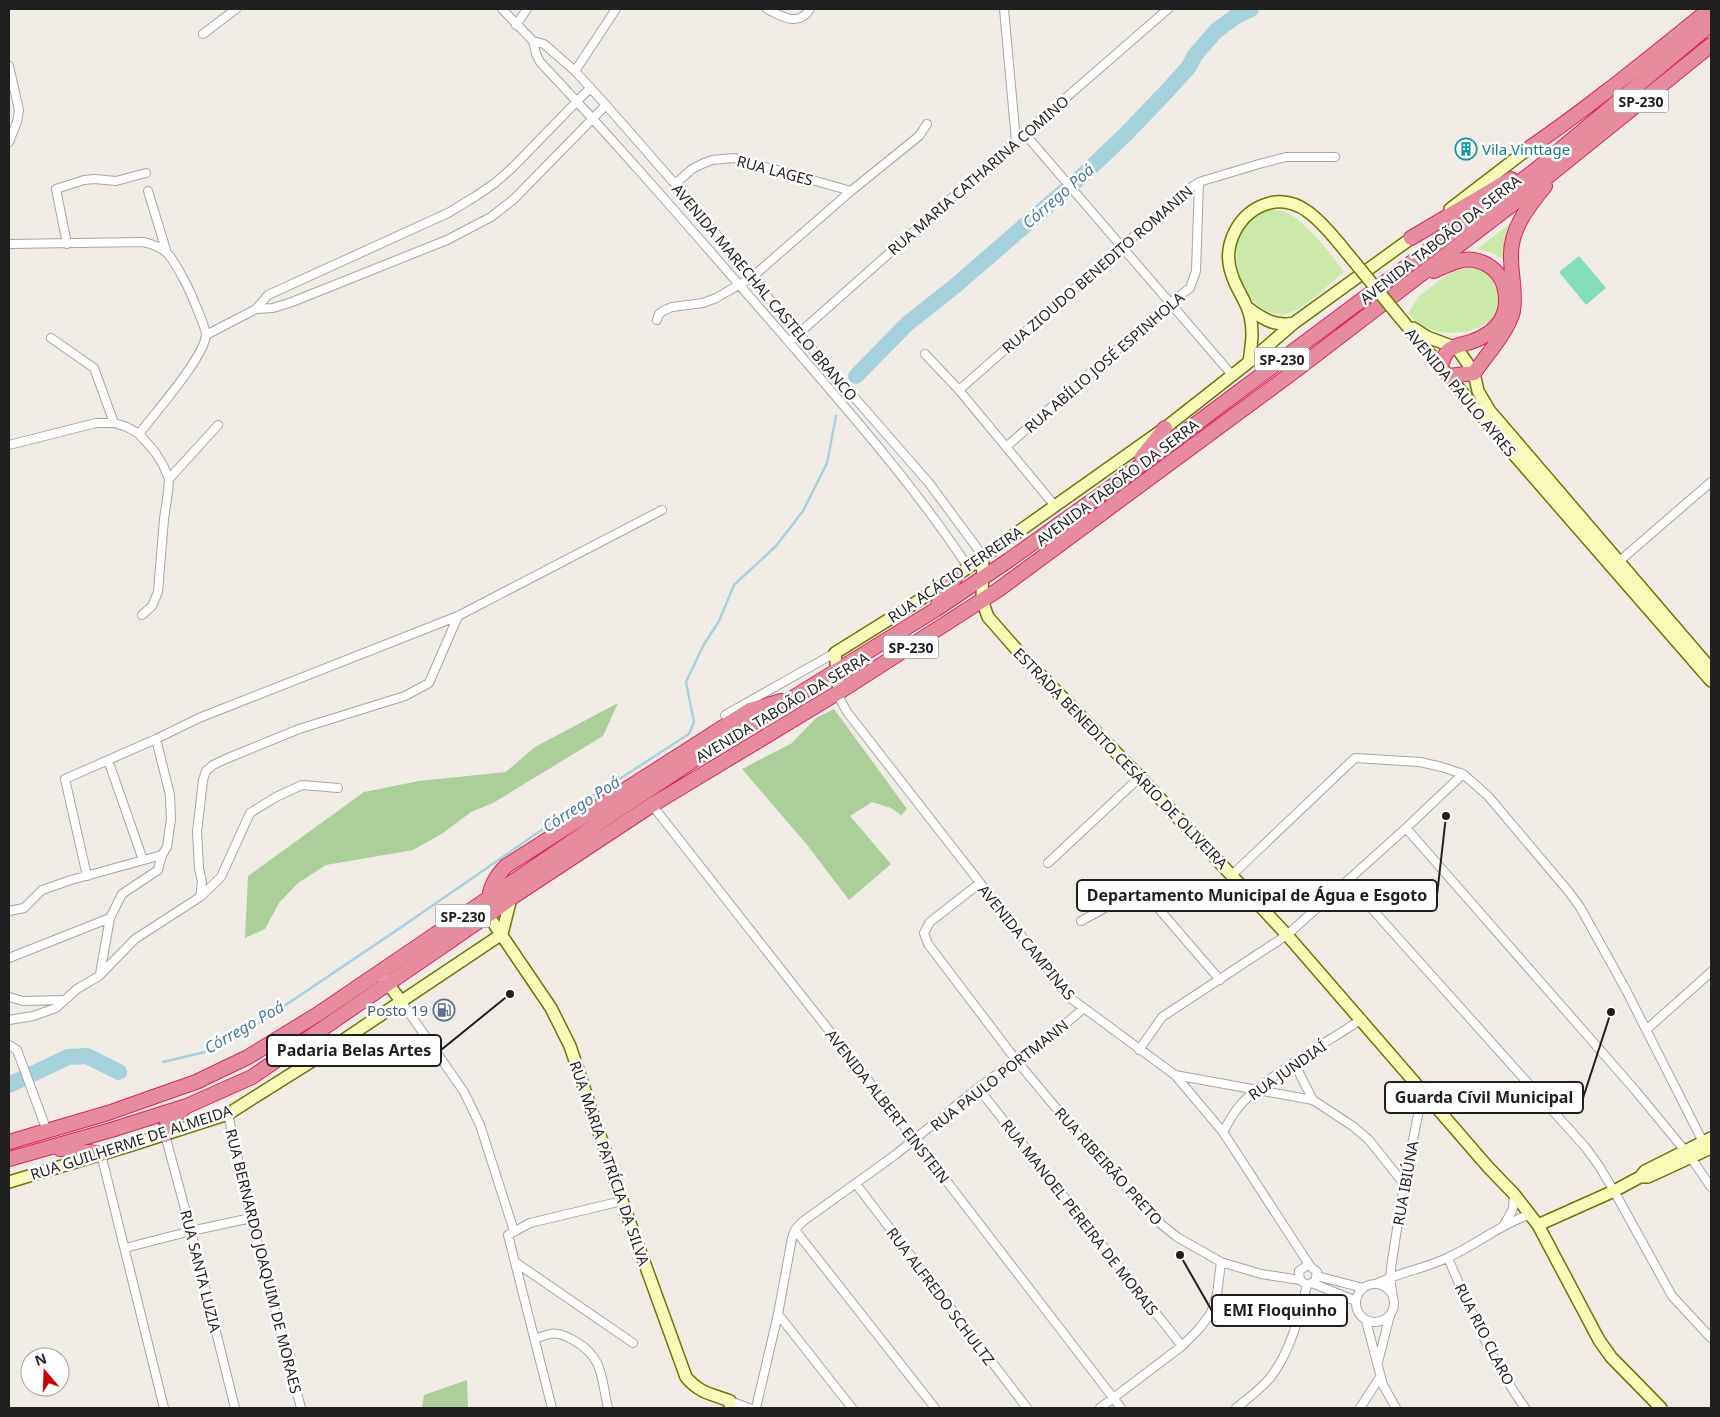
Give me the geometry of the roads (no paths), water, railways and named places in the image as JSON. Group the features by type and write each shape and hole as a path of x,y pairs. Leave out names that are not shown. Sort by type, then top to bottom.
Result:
{"highway":[{"path":"1528,149 1609,90 1710,9"},
{"name":"AVENIDA TABOÃO DA SERRA","path":"9,1159 186,1106 252,1077 489,899 718,744 935,610 1110,488 1537,169 1711,24"},
{"name":"AVENIDA TABOÃO DA SERRA","path":"46,1131 108,1113 196,1082 248,1057 488,915 652,805 838,692 968,610 984,607 1112,507 1413,280 1711,45"},
{"path":"1413,280 1444,266 1469,259 1487,264 1499,276 1504,285 1506,304 1499,324 1485,337 1454,347 1445,354 1444,371 1474,373 1504,331 1513,311 1512,246 1522,214 1570,158"},
{"path":"1411,238 1517,175 1537,169"},
{"path":"1110,488 1140,460 1165,428"},
{"path":"935,610 956,576"},
{"path":"488,915 489,899"},
{"path":"165,1135 164,1130 167,1124 186,1106"},
{"name":"SP-230","path":"9,1142 46,1131"},
{"path":"50,1148 101,1154"}],"main road":[{"name":"RUA ACÁCIO FERREIRA","path":"835,653 956,576 1165,428 1232,376 1294,323 1411,238 1528,149"},
{"path":"1249,362 1252,336 1250,317 1248,308 1241,297 1231,272 1230,251 1232,236 1244,217 1271,202 1287,202 1315,216 1400,318"},
{"path":"1248,308 1274,324 1294,323"},
{"name":"AVENIDA PAULO AYRES","path":"1400,318 1516,457 1616,564"},
{"name":"AVENIDA PAULO AYRES","path":"1400,318 1426,337 1454,347 1465,359 1474,373 1478,391 1490,411 1664,621 1711,681"},
{"path":"1265,320 1270,332 1271,342"},
{"path":"983,556 984,607"},
{"name":"ESTRADA BENEDITO CESÁRIO DE OLIVEIRA","path":"984,607 1024,658 1140,777 1287,935 1531,1214 1611,1358 1661,1408"},
{"name":"AVENIDA PAULO AYRES","path":"1664,621 1711,669"},
{"path":"835,653 838,692"},
{"path":"502,934 511,898"},
{"name":"RUA MARIA PATRÍCIA DA SILVA","path":"488,915 555,1014 570,1046 622,1201 681,1367 686,1377 700,1391 730,1405"},
{"name":"RUA GUILHERME DE ALMEIDA","path":"9,1182 228,1114 502,934"},
{"path":"384,978 401,1001"},
{"path":"1538,1225 1614,1191 1640,1177 1648,1178 1708,1144"}],"street":[{"path":"203,34 236,9"},
{"name":"AVENIDA MARECHAL CASTELO BRANCO","path":"502,9 533,41 544,44 575,71 606,105 675,184 834,376 929,483 983,556"},
{"path":"516,25 527,9"},
{"path":"575,71 616,9"},
{"path":"767,9 792,20 799,20 810,9"},
{"path":"1004,9 1016,141"},
{"name":"RUA MARIA CATHARINA COMINO","path":"789,342 1168,9"},
{"name":"AVENIDA MARECHAL CASTELO BRANCO","path":"533,41 540,62 593,118 825,383 916,494 968,567"},
{"path":"9,66 19,110 17,122 9,142"},
{"path":"139,434 186,373 206,335 256,309 268,295 448,213 476,196 512,168 590,88"},
{"path":"256,309 273,308 292,302 447,240 491,217 514,199 606,105"},
{"path":"657,320 659,314 672,307 702,303 751,278 851,191 919,136 927,124"},
{"path":"1026,134 1232,376"},
{"name":"RUA ZIOUDO BENEDITO ROMANIN","path":"959,390 1183,193 1199,182 1286,157 1335,157"},
{"name":"RUA LAGES","path":"675,184 687,172 702,164 723,158 734,158 851,191"},
{"path":"67,244 56,189 84,180 116,181 146,173"},
{"name":"RUA ABÍLIO JOSÉ ESPINHOLA","path":"1006,447 1170,302 1190,288 1196,271 1199,182"},
{"path":"148,191 166,250 185,280 206,335"},
{"path":"9,244 143,242 154,244 166,250"},
{"path":"51,338 94,368 114,423"},
{"path":"925,354 959,390 1056,506"},
{"path":"825,383 834,376"},
{"path":"9,445 96,423 114,423 127,427 139,434 155,452 169,479 158,592 152,606 142,615"},
{"path":"169,479 218,426"},
{"path":"870,438 880,429"},
{"path":"1616,564 1711,482"},
{"path":"916,494 929,483"},
{"path":"87,876 65,779 199,718 458,616 662,510"},
{"path":"200,897 202,882 197,832 202,780 206,771 228,758 299,728 405,696 429,683 458,616"},
{"name":"RUA ACÁCIO FERREIRA","path":"725,715 835,653"},
{"name":"AVENIDA CAMPINAS","path":"838,692 847,712 1056,981 1073,1000 1175,1075 1223,1132 1310,1266 1314,1268 1317,1276"},
{"path":"99,976 110,918 122,894 158,870 162,855 167,847 171,819 170,795 156,739"},
{"path":"1232,875 1355,758 1420,762 1463,774 1488,796 1580,907 1708,1144"},
{"path":"108,760 143,860"},
{"path":"1140,1050 1162,1017 1287,935 1463,774"},
{"path":"1048,863 1140,777"},
{"path":"9,1020 33,1016 56,1008 64,1000 99,976 135,939 200,897 222,878 250,813 276,797 302,785 338,788"},
{"name":"AVENIDA ALBERT EINSTEIN","path":"652,805 915,1140 1121,1408"},
{"path":"1406,828 1635,1090 1688,1154 1711,1187"},
{"path":"9,911 24,908 42,890 162,855"},
{"path":"1346,882 1586,1148 1614,1191 1672,1296 1711,1338"},
{"name":"RUA RIBEIRÃO PRETO","path":"980,883 930,922 924,933 928,944 1016,1060 1081,1138 1144,1209 1177,1237 1221,1262 1261,1274 1300,1280"},
{"path":"1081,921 1136,891 1146,894 1220,980"},
{"path":"9,958 110,918"},
{"path":"1646,1030 1711,972"},
{"path":"9,996 23,1001 64,1000"},
{"path":"401,1001 464,1092 480,1125 514,1231"},
{"name":"RUA PAULO PORTMANN","path":"795,1230 802,1222 915,1140 978,1088 1064,1025 1084,1008"},
{"name":"RUA JUNDIAÍ","path":"1223,1132 1236,1110 1244,1101 1294,1063 1362,1020"},
{"path":"9,1045 17,1050 34,1092 46,1131"},
{"path":"1294,1063 1313,1100"},
{"path":"1175,1075 1313,1100 1354,1127 1369,1140 1404,1184"},
{"name":"RUA MANOEL PEREIRA DE MORAIS","path":"978,1088 1182,1346"},
{"name":"RUA IBIÚNA","path":"1393,1298 1390,1277 1404,1184 1423,1090"},
{"name":"RUA BERNARDO JOAQUIM DE MORAES","path":"228,1114 251,1218 301,1408"},
{"name":"RUA SANTA LUZIA","path":"165,1135 236,1408"},
{"path":"101,1154 164,1408"},
{"name":"RUA ALFREDO SCHULTZ","path":"856,1184 1026,1408"},
{"path":"1504,1225 1513,1209 1514,1194"},
{"path":"552,1408 508,1235 530,1223 622,1201"},
{"path":"1391,1314 1380,1322 1366,1320 1360,1316 1356,1309 1358,1294 1369,1285 1448,1258 1504,1225 1531,1214"},
{"path":"125,1248 191,1230 251,1218"},
{"path":"756,1408 795,1230"},
{"path":"795,1230 935,1408"},
{"name":"RUA RIO CLARO","path":"1448,1258 1478,1328 1524,1408"},
{"path":"515,1262 633,1343"},
{"path":"1100,1408 1182,1346 1199,1329 1211,1313 1218,1294 1221,1262"},
{"path":"1310,1266 1306,1266 1299,1271 1300,1280 1356,1301"},
{"path":"1236,1408 1269,1379 1276,1370 1293,1334 1310,1284 1317,1276 1363,1288"},
{"path":"1376,1284 1384,1286 1393,1298 1393,1306 1378,1364"},
{"path":"778,1314 852,1408"},
{"path":"1366,1320 1380,1378 1396,1408"},
{"path":"535,1339 558,1333 586,1348 592,1354 598,1366 608,1408"},
{"path":"1360,1408 1380,1378"},
{"path":"730,1405 749,1408"}],"waterway":[{"name":"Córrego Poá","path":"856,376 907,324 955,286 1082,176 1127,133 1188,68 1195,55 1216,31 1236,16 1251,9"},
{"name":"Córrego Poá","path":"163,1062 205,1052 256,1025 559,818 689,734 694,722 686,682 703,646 719,621 734,585 776,546 803,511 827,463 836,416"},
{"name":"Córrego Poá","path":"9,1085 68,1057 87,1056 119,1072"}],"place":[{"name":"Vila Vinttage","path":"1466,149"},
{"name":"Departamento Municipal de Água e Esgoto","path":"1446,816"},
{"name":"Padaria Belas Artes","path":"510,994"},
{"name":"Posto 19","path":"444,1010"},
{"name":"Guarda Cívil Municipal","path":"1611,1012"},
{"name":"EMI Floquinho","path":"1180,1255"}]}
